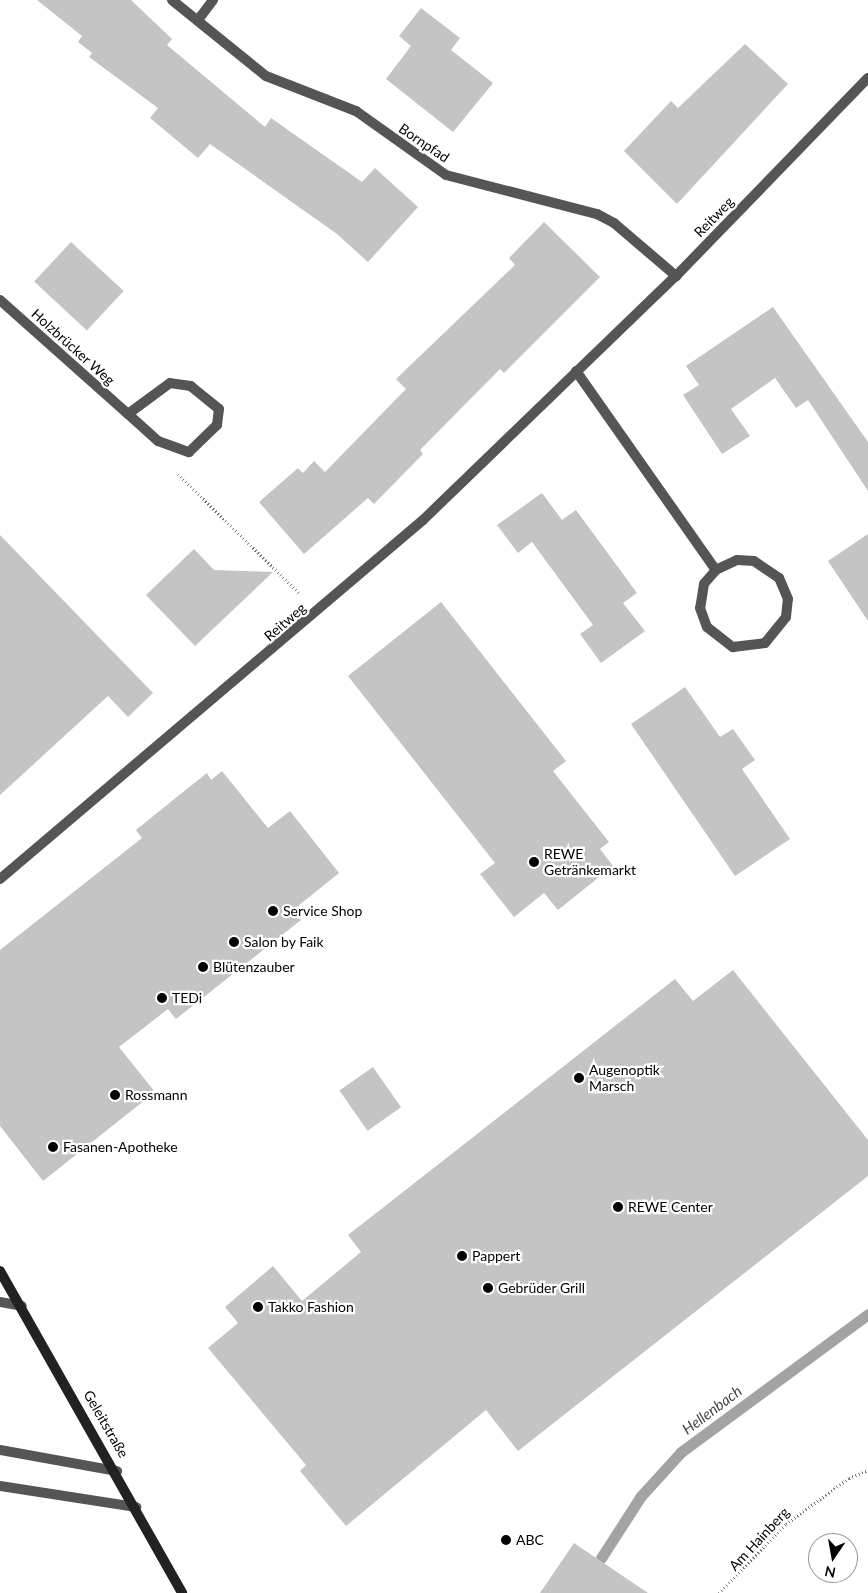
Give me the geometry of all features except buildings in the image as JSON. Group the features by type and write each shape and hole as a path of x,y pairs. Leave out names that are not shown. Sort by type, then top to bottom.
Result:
{"main road":[{"name":"Geleitstraße","path":"0,1271 117,1471 182,1593"}],"street":[{"name":"Bornpfad","path":"172,0 266,76 356,112 446,175 597,214 614,223 676,276"},
{"path":"198,20 213,0"},
{"name":"Reitweg","path":"0,879 318,612 423,520 676,276 868,78"},
{"name":"Holzbrücker Weg","path":"0,300 158,441 189,452 217,425 219,410 192,386 170,383 128,414"},
{"path":"576,371 716,570"},
{"path":"737,560 754,561 780,578 788,599 786,617 765,643 733,647 707,628 700,608 704,584 716,570 737,560"},
{"path":"0,1302 22,1306"},
{"path":"0,1450 117,1471"},
{"path":"0,1486 136,1507"}],"path":[{"path":"158,441 182,482 318,612"},
{"name":"Am Hainberg","path":"719,1593 814,1500 868,1470"}],"waterway":[{"name":"Hellenbach","path":"601,1558 641,1496 681,1452 868,1314"}],"place":[{"name":"REWE Getränkemarkt","path":"534,862"},
{"name":"Service Shop","path":"273,911"},
{"name":"Salon by Faik","path":"234,942"},
{"name":"Blütenzauber","path":"203,967"},
{"name":"TEDi","path":"162,998"},
{"name":"Augenoptik Marsch","path":"579,1078"},
{"name":"Rossmann","path":"115,1095"},
{"name":"Fasanen-Apotheke","path":"53,1147"},
{"name":"REWE Center","path":"618,1207"},
{"name":"Pappert","path":"462,1256"},
{"name":"Gebrüder Grill","path":"488,1288"},
{"name":"Takko Fashion","path":"258,1307"},
{"name":"ABC","path":"506,1540"}]}
